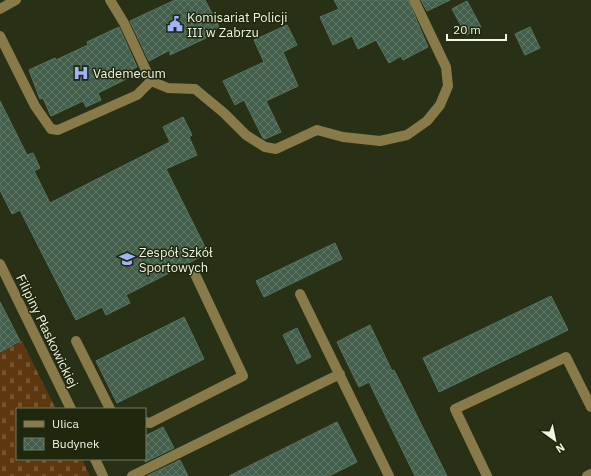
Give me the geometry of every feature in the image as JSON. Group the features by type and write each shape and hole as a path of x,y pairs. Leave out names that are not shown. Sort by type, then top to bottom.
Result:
{"street":[{"path":"0,8 16,0"},
{"path":"110,0 124,23 152,81 168,88 195,89 224,113 246,135 265,147 276,149 317,130 343,137 380,140 407,135 427,121 440,105 448,86 446,67 414,0"},
{"path":"0,36 35,106 51,129 58,130 118,105 137,95 152,81"},
{"name":"Filipiny Płaskowickiej","path":"0,264 71,408"},
{"path":"146,422 150,423 243,376 194,272"},
{"path":"300,294 389,476"},
{"path":"76,341 110,408"},
{"path":"487,476 455,409 566,357 591,407"},
{"path":"132,476 340,374"},
{"path":"95,460 103,476"},
{"path":"587,476 591,474"}],"green space":[{"path":"22,341 56,408 16,408 16,460 82,460 90,476 0,476 0,352"}],"building":[{"path":"175,0 205,0 219,27 204,34 206,38 170,55 170,50 149,61 130,21"},
{"path":"334,0 408,0 428,47 403,60 401,56 389,63 376,40 358,49 352,36 333,45 320,17 339,9"},
{"path":"421,0 450,0 427,11"},
{"path":"467,1 481,27 466,35 452,9"},
{"path":"287,25 297,45 283,52 298,86 266,101 281,132 265,139 263,138 244,100 235,105 223,81 264,62 254,40"},
{"name":"Vademecum","path":"119,27 137,67 131,70 134,75 98,93 101,100 86,107 83,101 51,116 43,98 40,99 29,70 55,58 56,60 88,45 87,42"},
{"path":"530,27 540,48 525,55 515,34"},
{"path":"0,101 27,155 33,153 40,168 34,171 50,203 170,142 163,127 183,117 192,135 189,137 197,155 166,169 208,253 126,295 130,303 106,315 102,307 76,320 20,210 12,214 0,190"},
{"path":"335,243 342,259 264,297 256,281"},
{"path":"551,296 568,330 439,392 423,358"},
{"path":"0,302 20,341 0,352"},
{"path":"184,317 204,359 117,403 96,361"},
{"path":"370,325 392,371 394,370 447,476 415,476 369,382 359,387 337,342"},
{"path":"297,328 311,357 297,364 283,335"},
{"path":"337,422 357,462 329,476 229,476"},
{"path":"163,427 174,448 145,462 146,436"},
{"path":"180,460 188,476 147,476"}],"place":[{"name":"Komisariat Policji III w Zabrzu","path":"175,24"},
{"name":"Vademecum","path":"81,73"},
{"name":"Zespół Szkół Sportowych","path":"127,259"}]}
